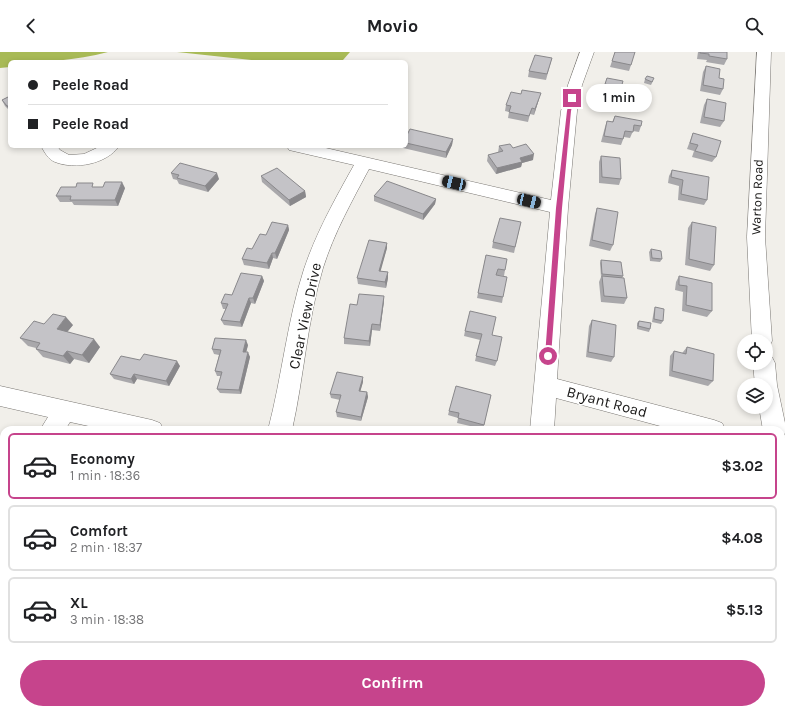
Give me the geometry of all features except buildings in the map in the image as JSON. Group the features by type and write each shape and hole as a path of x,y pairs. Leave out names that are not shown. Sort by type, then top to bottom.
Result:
{"street":[{"path":"542,426 559,208 569,111 575,85 587,52"},
{"name":"Warton Road","path":"762,334 756,237 764,52"},
{"path":"50,148 51,152 57,157 66,160 78,160 101,154 108,148"},
{"path":"304,148 559,208"},
{"name":"Clear View Drive","path":"281,426 292,379 309,284 316,260 328,232 364,162"},
{"path":"765,370 774,426"},
{"name":"Bryant Road","path":"546,386 699,426"},
{"path":"0,396 133,426"},
{"path":"55,426 64,411"}],"green space":[{"path":"0,52 108,52 59,60 8,60 8,67 0,68"},
{"path":"177,52 350,52 343,60 251,60"}],"route":[{"path":"548,356 559,208 569,111 572,98"}]}
